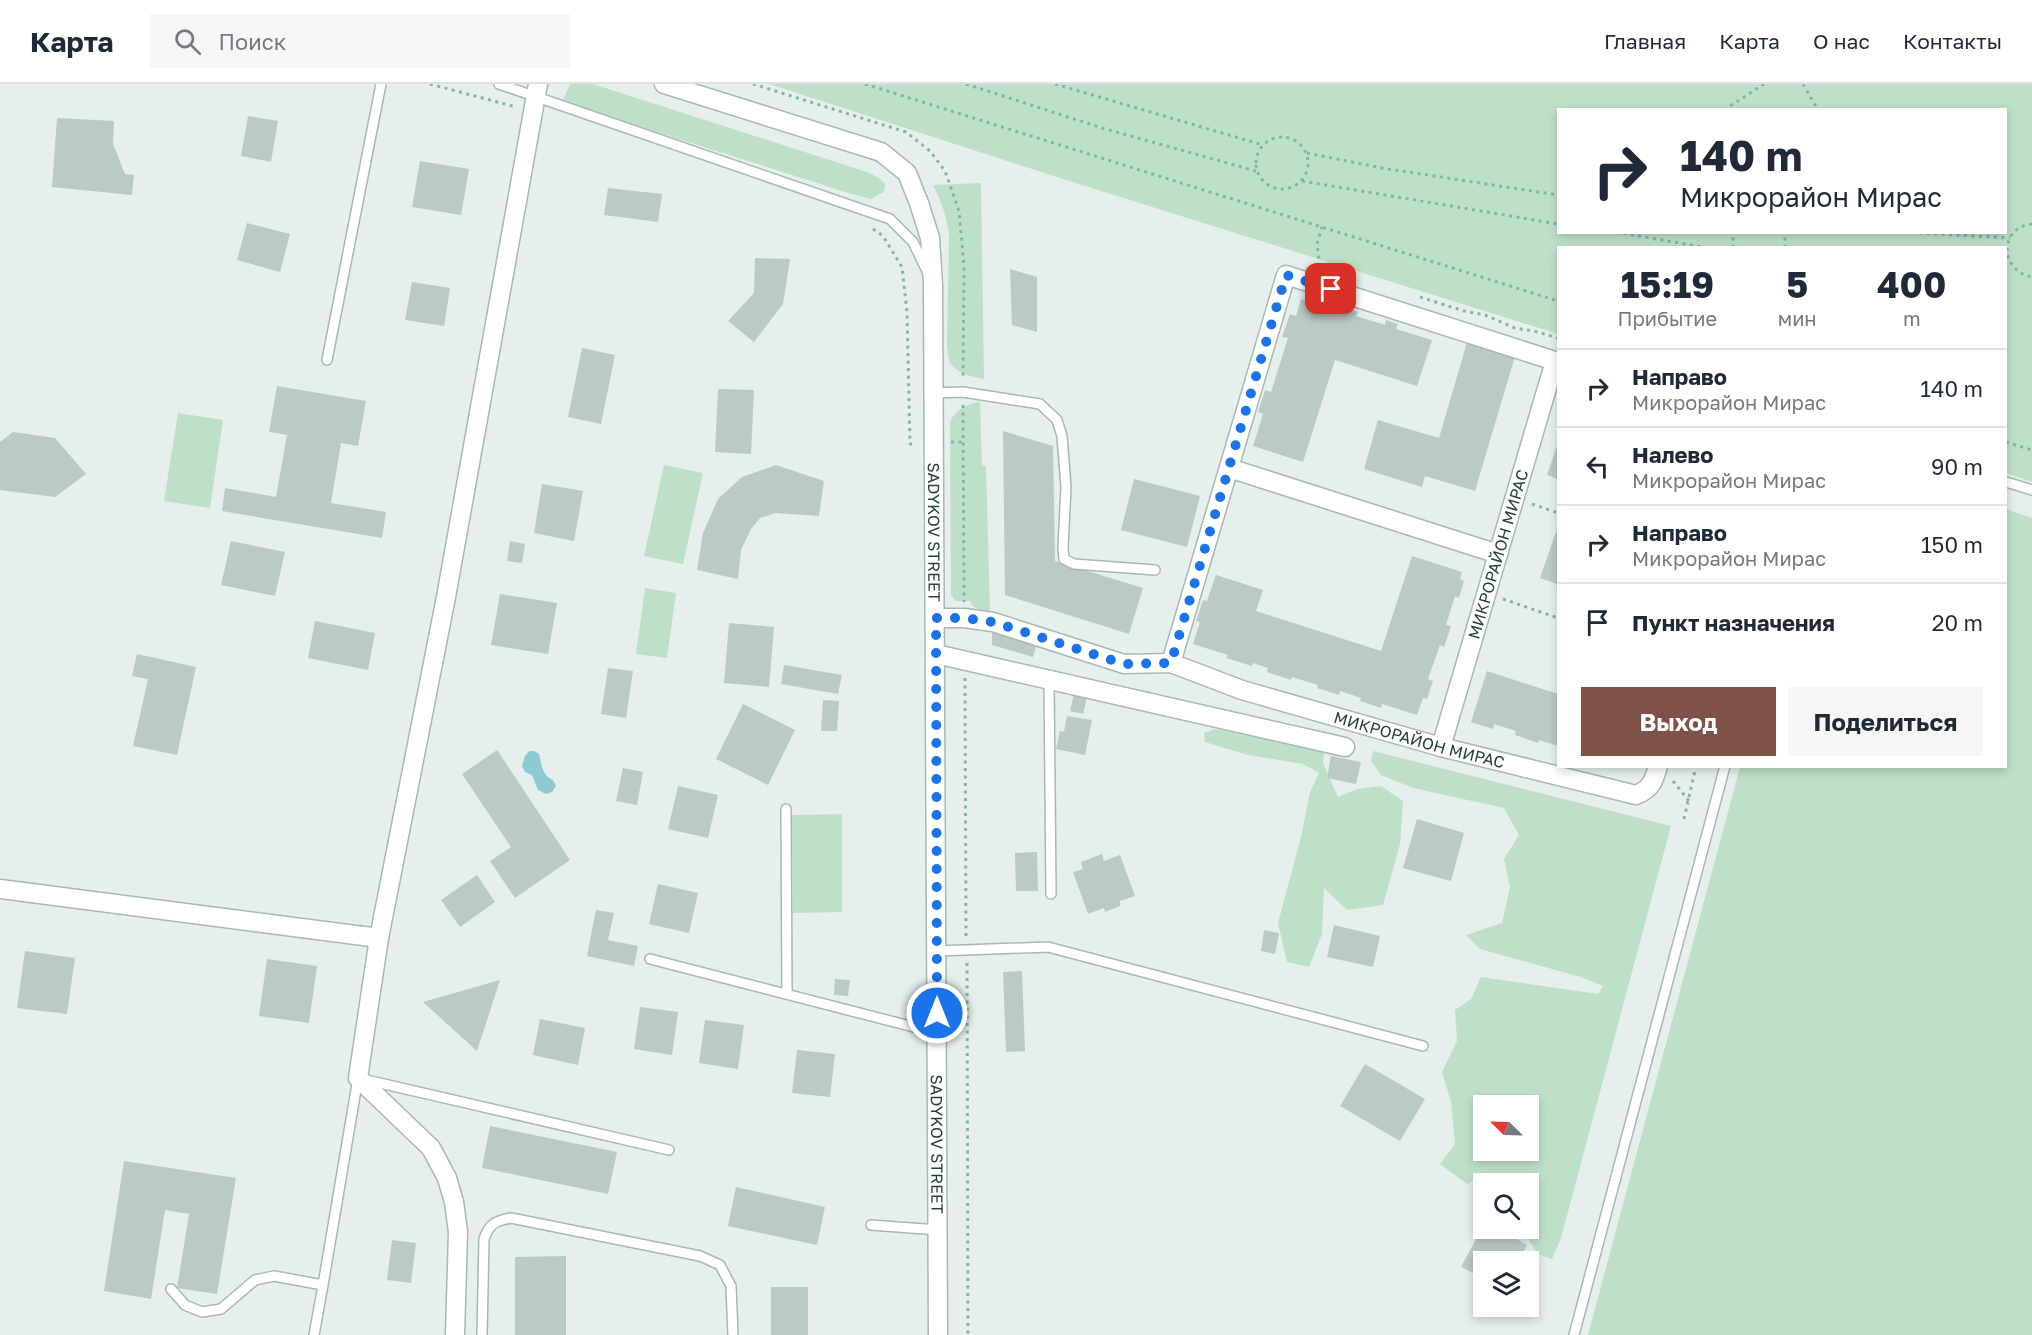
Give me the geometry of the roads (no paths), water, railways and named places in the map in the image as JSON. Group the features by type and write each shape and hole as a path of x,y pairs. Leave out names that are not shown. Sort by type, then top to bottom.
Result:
{"street":[{"name":"SADYKOV STREET","path":"664,84 881,152 907,173 930,238 933,284 936,618 938,1335"},
{"path":"455,1335 458,1232 454,1202 447,1178 431,1148 358,1078 379,938 446,597 536,98"},
{"path":"1171,663 1286,275 1557,362"},
{"name":"МИКРОРАЙОН МИРАС","path":"1441,747 1557,362"},
{"name":"МИКРОРАЙОН МИРАС","path":"1229,468 1498,554"},
{"name":"МИКРОРАЙОН МИРАС","path":"936,618 964,618 993,622 1124,664 1171,663 1242,690 1441,747 1636,795 1647,790 1655,777 1664,772"},
{"path":"936,654 1345,747"},
{"path":"0,889 379,938"}],"lane":[{"path":"327,360 381,84"},
{"path":"499,84 890,219 913,242 933,284"},
{"path":"934,393 963,392 1040,404 1057,420 1062,436 1066,487 1062,548 1064,559 1074,564 1155,570"},
{"path":"2007,482 2032,490"},
{"path":"1049,679 1051,894"},
{"path":"1574,1335 1724,768"},
{"path":"786,809 787,994"},
{"path":"937,951 1048,948 1423,1046"},
{"path":"650,959 937,1033"},
{"path":"314,1335 358,1078 669,1150"},
{"path":"482,1335 484,1239 488,1228 500,1220 511,1218 700,1256 720,1265 730,1286 733,1335"},
{"path":"871,1225 938,1230"},
{"path":"171,1289 185,1305 202,1311 221,1309 255,1280 274,1276 323,1285"}],"water":[{"path":"529,751 539,754 545,773 556,786 552,792 546,794 538,790 532,775 525,772 522,766"}]}
